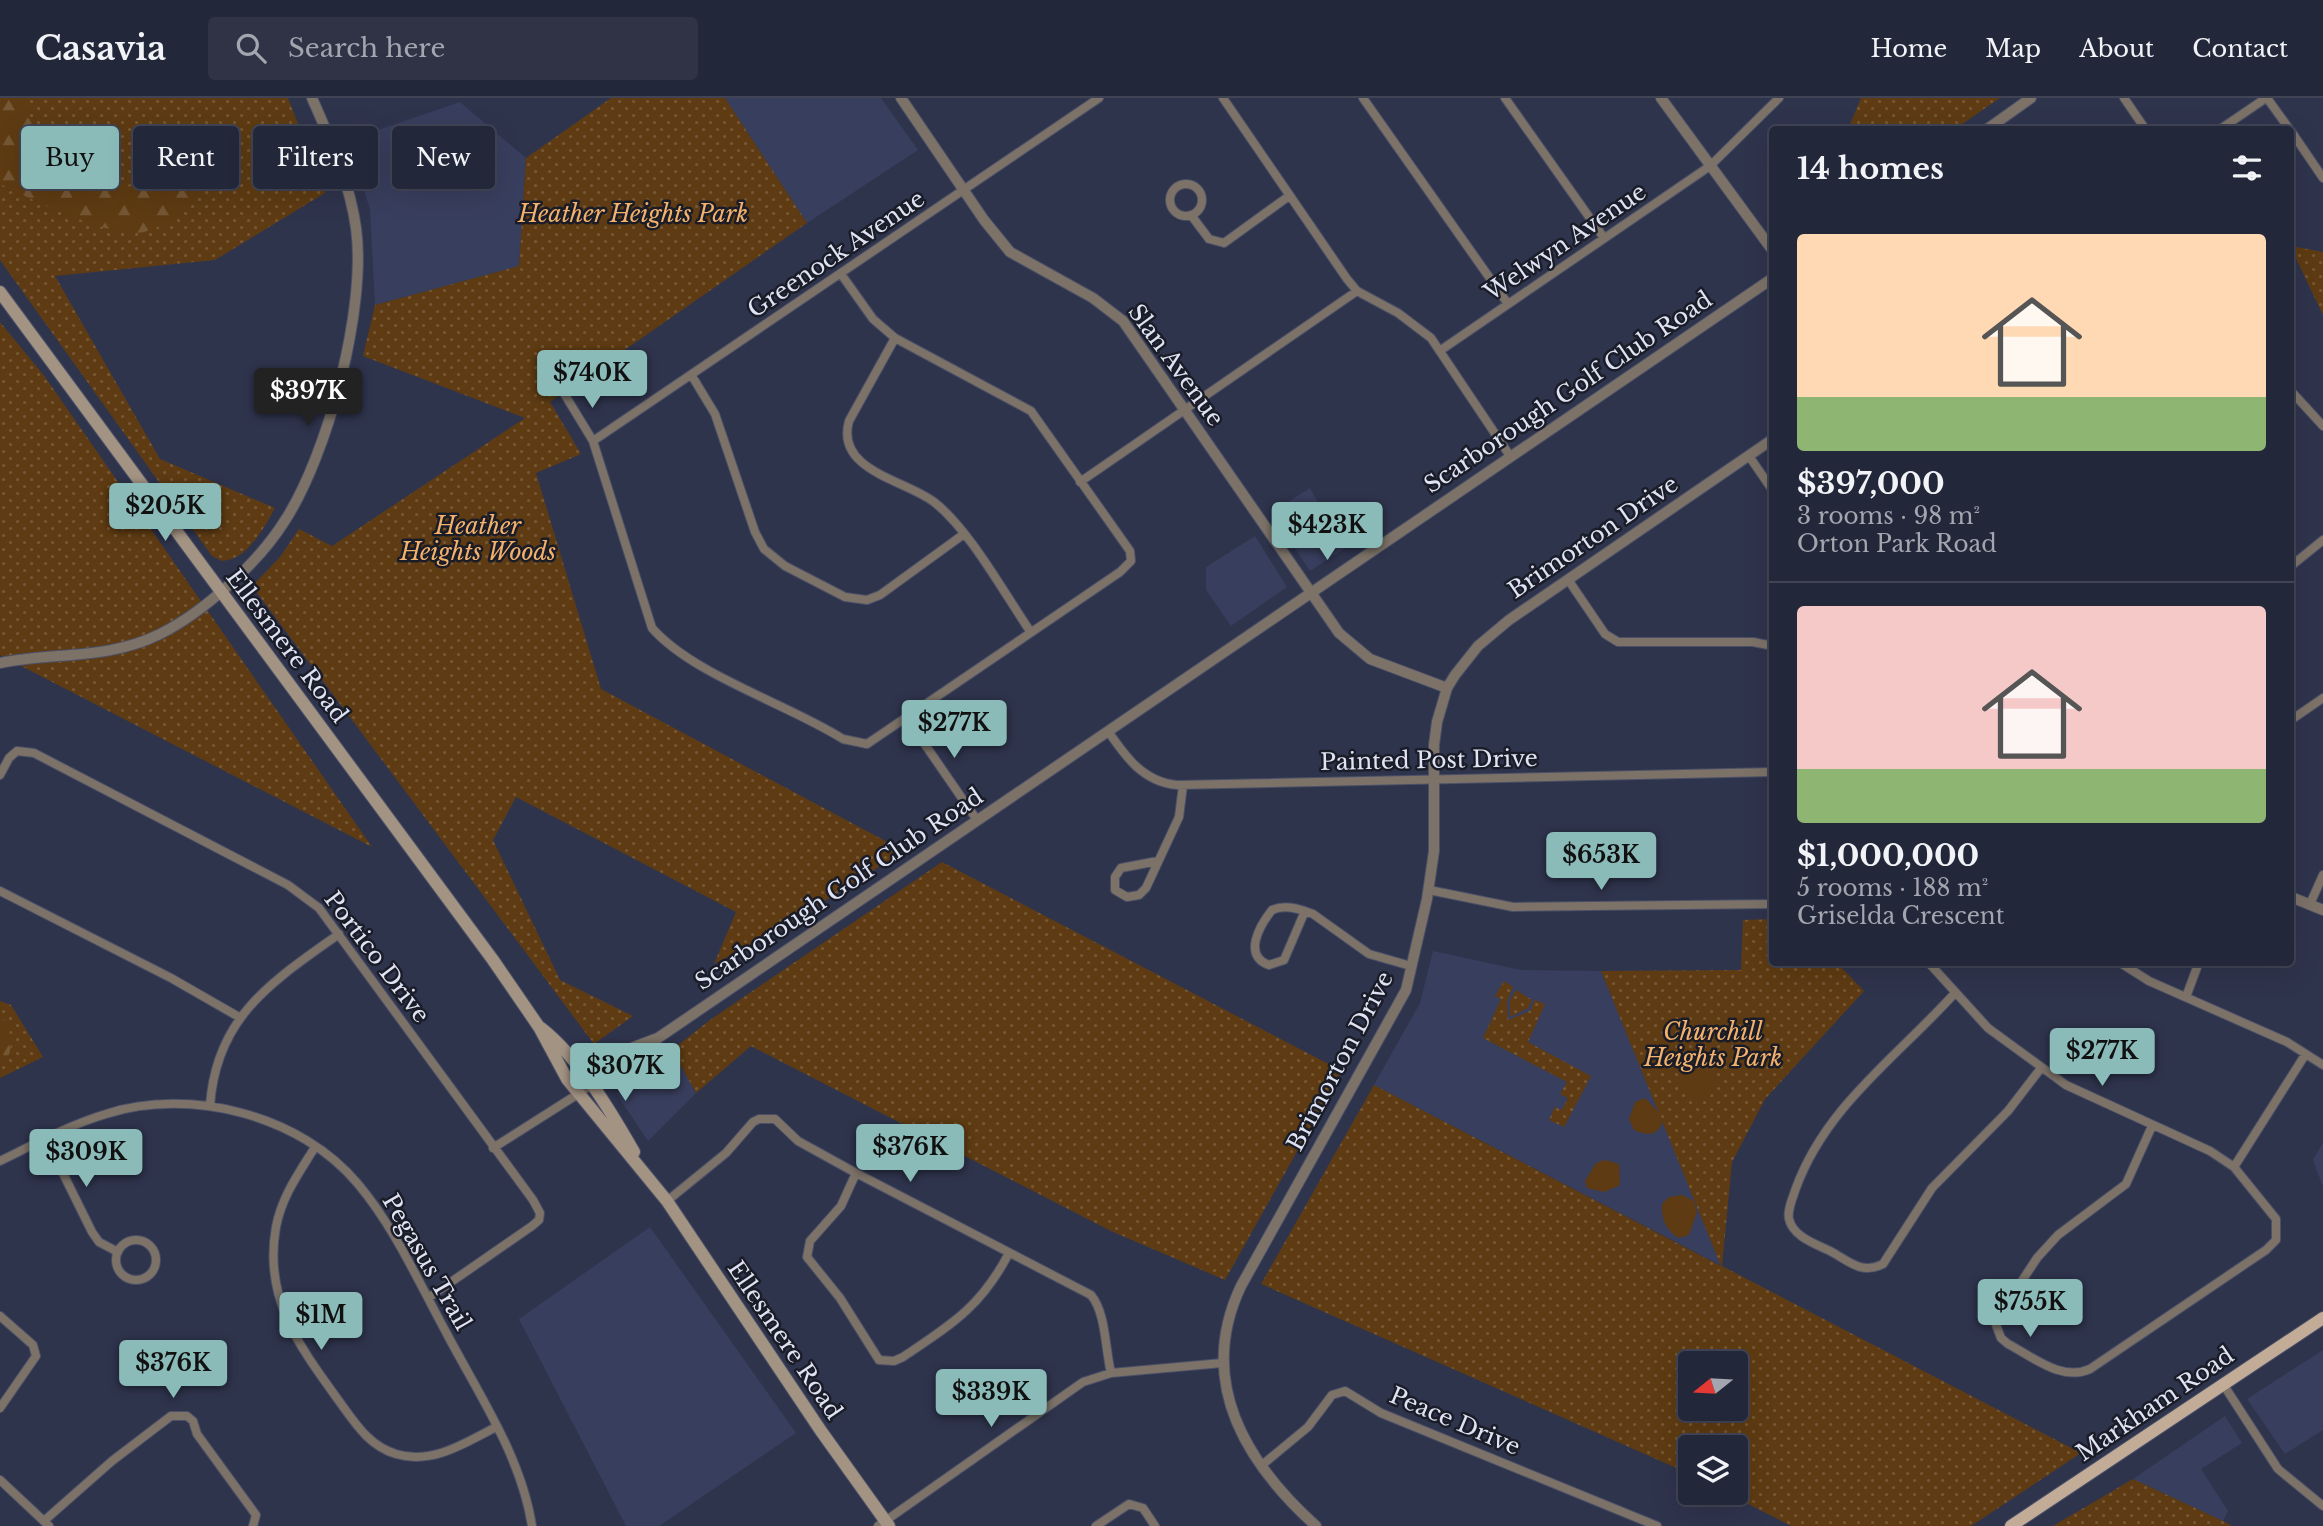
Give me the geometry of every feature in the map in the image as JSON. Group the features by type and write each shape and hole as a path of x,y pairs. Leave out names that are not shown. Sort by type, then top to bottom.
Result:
{"main road":[{"name":"Ellesmere Road","path":"0,292 493,960 539,1027 548,1049 578,1094 667,1201 884,1524"},
{"name":"Ellesmere Road","path":"539,1027 558,1042 591,1085 612,1114 648,1177"},
{"name":"Markham Road","path":"2011,1526 2323,1318"}],"street":[{"path":"0,663 120,650 168,630 220,592 260,555 286,519 321,439 349,341 358,268 356,228 343,175 312,98"},
{"name":"Slan Avenue","path":"901,98 963,191 1010,252 1093,298 1118,316 1352,646 1370,659 1447,688"},
{"name":"Greenock Avenue","path":"593,440 692,376 1099,98"},
{"path":"1223,98 1357,291 1413,323 1441,350 1510,456"},
{"path":"1363,98 1508,304"},
{"path":"1505,98 1604,238"},
{"path":"1661,98 1769,246"},
{"name":"Welwyn Avenue","path":"1441,350 1710,166 1779,98"},
{"path":"1992,126 2031,98"},
{"path":"2124,98 2143,126"},
{"path":"2225,126 2267,98 2287,126"},
{"path":"2294,136 2323,178"},
{"path":"1191,215 1209,239 1224,243 1289,196"},
{"path":"565,395 593,440 652,628 667,645 853,744 867,744 1127,567 1131,561 1130,551 1031,411 895,338 873,319 841,274"},
{"name":"Scarborough Golf Club Road","path":"578,1094 591,1085 601,1067 628,1049 658,1038 1769,281"},
{"path":"1080,482 1357,291"},
{"path":"895,338 849,421 848,437 852,451 864,466 933,501 949,514 1030,631"},
{"path":"692,376 715,414 760,543 785,566 845,597 867,600 880,595 964,534"},
{"path":"2294,394 2323,426"},
{"name":"Brimorton Drive","path":"1316,1526 1288,1499 1262,1465 1231,1410 1222,1363 1226,1327 1237,1294 1406,990 1429,890 1434,851 1434,746 1447,688 1466,658 1493,632 1769,442"},
{"path":"1749,456 1769,485"},
{"path":"2294,564 2323,540"},
{"path":"1569,581 1605,634 1618,642 1753,642 1769,645"},
{"path":"2294,718 2323,698"},
{"path":"906,717 977,820"},
{"name":"Painted Post Drive","path":"1108,731 1134,766 1158,780 1183,785 1769,772"},
{"name":"Portico Drive","path":"0,775 9,758 17,751 34,753 302,892 339,934 540,1213 539,1220 428,1298"},
{"path":"1158,861 1121,868 1117,871 1115,890 1127,897 1139,895 1150,881 1179,817 1183,785"},
{"path":"2310,904 2323,875"},
{"path":"1429,890 1513,908 1769,904"},
{"path":"0,891 171,978 239,1017"},
{"path":"2294,898 2323,910"},
{"path":"1305,912 1284,960 1269,965 1261,962 1254,952 1255,940 1269,913 1281,906 1305,912 1330,925 1369,954 1411,966"},
{"path":"210,1106 221,1052 239,1017 277,978 339,934"},
{"path":"1931,966 1954,994 1997,1036 2066,1085 2210,1151 2234,1167 2278,1225 2278,1235 2266,1250 2081,1373 2052,1368 2001,1338 1995,1322 2037,1258 2058,1235 2126,1184 2152,1126"},
{"path":"2125,966 2149,981 2287,1042 2323,1065"},
{"path":"2186,997 2198,966"},
{"path":"1954,994 1859,1089 1829,1126 1805,1166 1794,1194 1788,1218 1794,1230 1857,1268 1875,1268 1883,1264 1932,1188 2008,1111 2041,1068"},
{"name":"Scarborough Golf Club Road","path":"591,1085 607,1083 638,1062 658,1038"},
{"path":"2234,1167 2305,1055"},
{"path":"493,1148 578,1094"},
{"name":"Pegasus Trail","path":"0,1161 107,1113 134,1107 210,1106 263,1120 315,1147 357,1182 379,1212 428,1298 518,1472 532,1526"},
{"path":"667,1201 726,1153 759,1119 775,1119 798,1140 856,1173 1091,1294 1102,1309 1103,1339 1111,1373"},
{"path":"46,1139 99,1242 118,1252"},
{"path":"315,1147 289,1189 276,1228 275,1274 290,1330 300,1348 362,1433 396,1454 416,1457 436,1455 496,1427"},
{"path":"856,1173 841,1206 810,1241 807,1257 841,1298 879,1360 894,1362 956,1322 989,1290 1009,1252"},
{"path":"144,1241 156,1255 155,1267 145,1277 132,1279 121,1272 118,1252 126,1242 144,1241"},
{"path":"0,1315 33,1345 36,1356 0,1408"},
{"path":"884,1524 1077,1387 1111,1373 1222,1363"},
{"path":"2223,1384 2278,1469 2323,1506"},
{"name":"Peace Drive","path":"1262,1465 1308,1427 1332,1395 1345,1391 1381,1413 1657,1526"},
{"path":"0,1480 47,1523 112,1461 171,1416 181,1415 193,1421 197,1434 256,1515 253,1526"},
{"path":"1096,1526 1129,1504 1143,1508 1155,1526"}],"shaded area":[{"path":"725,98 881,98 918,150 807,223"},
{"path":"460,102 488,126 392,126 392,189 495,189 495,132 526,158 519,266 375,305 370,210 364,189 378,189 378,130"},
{"path":"1310,488 1344,549 1310,571 1271,513"},
{"path":"1255,536 1287,587 1231,626 1206,590 1206,567"},
{"path":"1433,951 1521,970 1601,971 1722,1266 1374,1085 1420,1003"},
{"path":"672,1050 696,1093 648,1141 616,1093"},
{"path":"2323,1142 2323,1187 2313,1160"},
{"path":"650,1227 796,1433 659,1526 626,1526 519,1319"},
{"path":"2323,1350 2323,1430 2285,1454 2247,1399"},
{"path":"2225,1416 2242,1443 2201,1469 2228,1511 2223,1521 2133,1479"}],"green space":[{"path":"0,98 288,98 299,126 253,126 253,189 323,189 325,193 215,260 55,276 160,459 275,508 266,525 247,549 222,561 212,556 0,260"},
{"path":"0,98 25,98 35,126 21,126 21,189 119,189 119,186 133,187 133,189 197,189 203,194 183,212 161,226 144,232 130,233 93,224 0,184"},
{"path":"611,98 725,98 807,223 550,402 581,454 536,473 601,689 904,851 777,931 714,964 736,912 516,797 493,840 560,980 633,1016 594,1044 252,586 280,557 299,529 332,546 525,418 363,356 375,305 519,266 526,158"},
{"path":"1861,98 2000,98 1959,126 1849,126"},
{"path":"2294,247 2323,252 2323,315 2294,254"},
{"path":"0,322 45,377 372,847 0,655"},
{"path":"942,862 1342,1071 1225,1280 1111,1231 751,1046 696,1093 672,1050 710,1020"},
{"name":"Churchill Heights Park","path":"1769,919 1769,966 1840,966 1864,991 1765,1099 1732,1162 1722,1266 2081,1453 1971,1526 1791,1526 1748,1504 1748,1435 1678,1435 1678,1469 1261,1284 1374,1085 1721,1266 1601,971 1741,970 1743,920"},
{"path":"1504,981 1513,987 1507,1001 1508,1020 1530,1011 1535,1000 1545,1004 1528,1042 1591,1076 1564,1127 1549,1120 1555,1107 1562,1110 1568,1098 1560,1094 1567,1082 1483,1038 1501,999 1495,996"},
{"path":"1516,990 1532,1000 1528,1008 1510,1017 1510,1000"},
{"path":"0,1001 11,1005 43,1057 0,1078"},
{"path":"0,1015 8,1027 11,1041 9,1055 0,1067"},
{"path":"1701,1070 1716,1080 1710,1097 1702,1099 1682,1091 1680,1083 1691,1073"},
{"path":"1645,1098 1661,1115 1662,1124 1650,1134 1634,1130 1629,1119 1635,1102"},
{"path":"1605,1160 1619,1164 1620,1185 1604,1192 1587,1188 1585,1181 1596,1163"},
{"path":"1682,1195 1694,1201 1697,1212 1689,1235 1679,1238 1665,1224 1662,1204 1669,1197"},
{"path":"2133,1479 2223,1521 2232,1526 2053,1526"}],"park label":[{"name":"Heather Heights Park","path":"633,214"},
{"name":"Heather Heights Woods","path":"478,539"}]}
